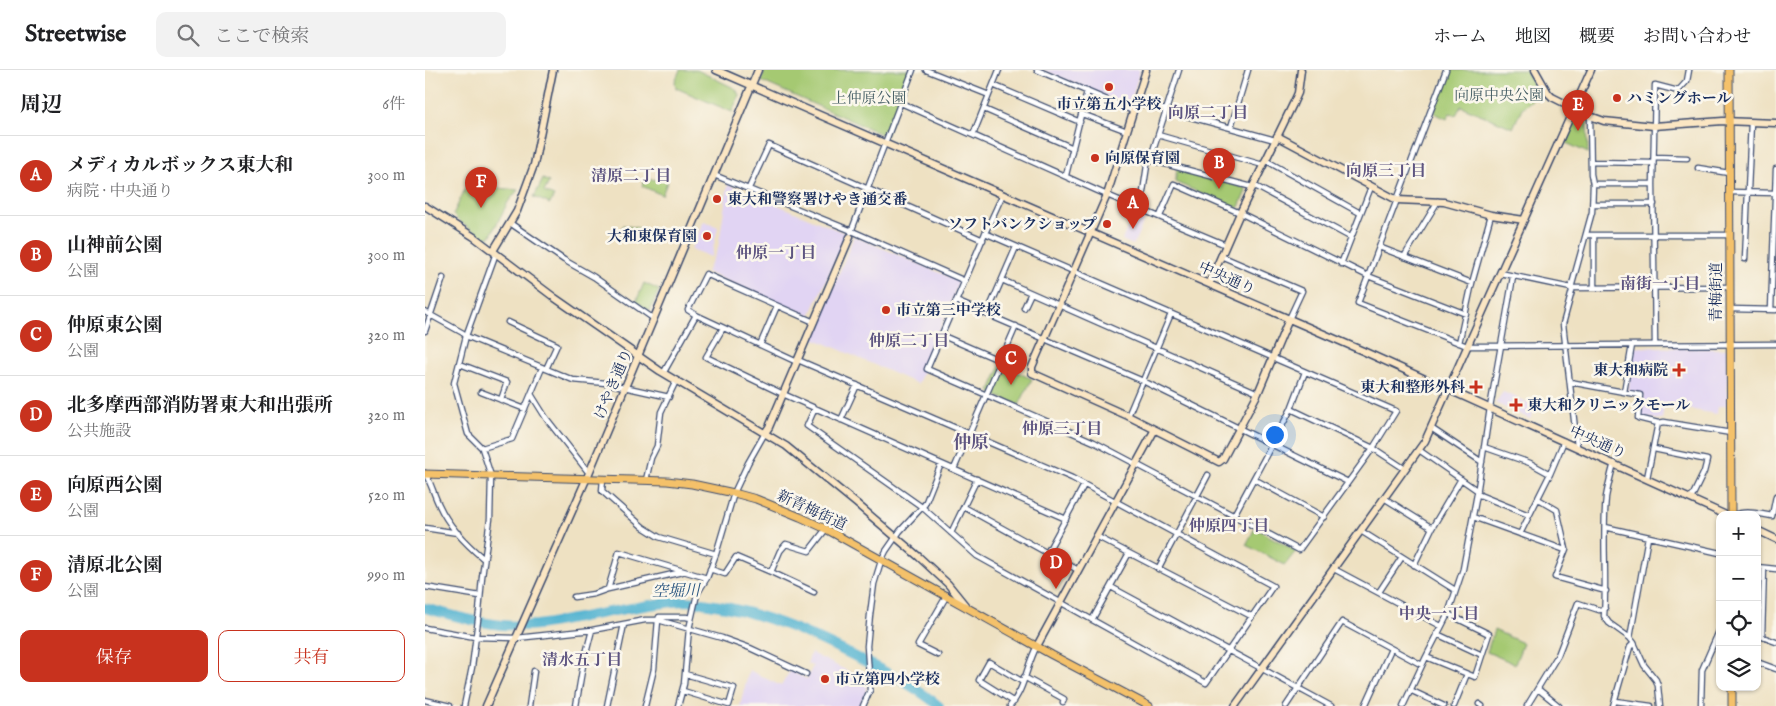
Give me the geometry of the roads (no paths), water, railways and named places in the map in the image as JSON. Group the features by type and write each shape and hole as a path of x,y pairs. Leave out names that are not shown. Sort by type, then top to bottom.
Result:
{"main road":[{"name":"青梅街道","path":"1729,70 1731,511"},
{"name":"新青梅街道","path":"425,474 588,476 603,479 692,484 734,493 787,511 826,529 1139,704 1149,706"},
{"path":"1732,691 1732,706"}],"street":[{"path":"464,706 472,667 490,519 491,476 482,448 467,434 454,383 494,252 523,198 535,165 553,70"},
{"name":"中央通り","path":"717,70 1289,319 1577,446 1717,511"},
{"name":"けやき通り","path":"486,706 640,355 758,70"},
{"path":"678,706 683,691 691,617 697,595 707,578 716,554 734,493 748,463 769,427 798,361 851,234 913,70"},
{"path":"926,70 989,95"},
{"path":"973,135 999,70"},
{"path":"1037,70 1133,111"},
{"path":"1146,70 1107,195 1044,338 1032,367 1032,374 1128,416 1219,462 1223,459 1258,393 1302,291 1221,256"},
{"path":"1137,206 1143,192 1149,160 1179,70"},
{"path":"1231,127 1248,70"},
{"path":"1209,284 1240,212 1298,93 1301,70"},
{"path":"1446,70 1358,304 1467,346 1776,344"},
{"path":"1535,70 1552,97 1590,116 1605,121 1654,126 1729,121 1776,123"},
{"path":"1235,706 1419,450 1449,390 1499,273 1591,70"},
{"path":"1655,345 1653,184 1655,85 1678,91 1687,81 1689,70"},
{"path":"993,85 1080,122"},
{"path":"1066,175 1087,91"},
{"path":"1136,102 1277,138 1397,200 1438,201 1491,215 1524,220"},
{"path":"901,103 1066,175 1107,195 1226,245"},
{"path":"984,109 1073,148"},
{"path":"1082,114 1127,131"},
{"path":"1577,446 1563,324 1592,212 1593,184 1590,116"},
{"path":"1745,260 1751,122"},
{"path":"1158,135 1264,162 1360,213"},
{"path":"749,188 769,145 983,240"},
{"path":"1121,152 1257,187 1350,237"},
{"path":"1591,162 1687,158"},
{"path":"1698,168 1729,173"},
{"path":"1730,309 1773,310 1776,169"},
{"path":"715,175 965,281"},
{"path":"1160,216 1175,184 1240,212 1341,264 1466,314"},
{"path":"1593,184 1653,184"},
{"path":"1341,264 1371,187"},
{"path":"1729,192 1775,194"},
{"path":"985,233 1396,411 1373,448 1299,550 1094,442 927,369 985,233 1003,194"},
{"path":"1404,257 1438,201"},
{"path":"1593,204 1654,204"},
{"path":"425,206 494,252 555,298 676,381 792,451 948,584 965,605"},
{"path":"1459,343 1472,283 1491,215"},
{"path":"510,223 564,260 594,277 654,319"},
{"path":"1587,235 1729,235"},
{"path":"1594,235 1594,288"},
{"path":"987,314 1016,247"},
{"path":"1379,247 1472,283"},
{"path":"1499,273 1571,288 1730,287"},
{"path":"814,322 706,274 688,310 760,345 857,385 1084,485 1273,586 1206,683 977,556 922,507 807,426 815,408"},
{"path":"1403,706 1447,614 1463,569 1513,277"},
{"path":"425,331 443,278"},
{"path":"1002,280 1258,393"},
{"path":"1024,308 1031,293"},
{"path":"957,301 1143,381 1348,482"},
{"path":"760,345 777,306"},
{"path":"425,312 467,336 573,380 606,383 669,397"},
{"path":"1128,416 1171,314"},
{"path":"663,372 696,315"},
{"path":"482,448 512,439 531,394 557,345 508,322"},
{"path":"954,469 1015,326"},
{"path":"723,328 706,357 783,394 1066,519"},
{"path":"941,335 1001,361"},
{"path":"1624,392 1632,345"},
{"path":"459,364 507,382 501,400"},
{"path":"1234,515 1291,409 1305,372"},
{"path":"646,480 651,458 657,446 661,412 676,381"},
{"path":"1570,382 1640,395 1638,418 1658,423 1664,422 1731,434"},
{"path":"841,420 857,385"},
{"path":"481,392 525,408"},
{"path":"531,394 588,476"},
{"path":"1291,409 1373,448 1405,469"},
{"path":"1647,478 1658,423"},
{"path":"1431,428 1482,462"},
{"path":"1063,702 1064,699 1048,692 1024,680 989,662 979,680 1012,704 1021,692 1024,680 1037,646 1155,431"},
{"path":"1520,534 1551,474 1564,441"},
{"path":"1484,447 1551,474"},
{"path":"1654,449 1707,460 1704,472 1691,499"},
{"path":"1419,450 1477,492 1529,515"},
{"path":"1614,463 1607,496 1604,616 1606,620 1634,643 1644,665 1659,686 1660,706"},
{"path":"863,706 868,697 867,652 870,615 874,584 881,561 896,538 925,504 941,464"},
{"path":"425,474 440,508 458,533 484,559"},
{"path":"1158,568 1208,475"},
{"path":"603,479 602,491 643,527 659,537 716,554"},
{"path":"951,533 977,479"},
{"path":"1254,479 1324,517"},
{"path":"1414,565 1432,528 1461,479"},
{"path":"1047,553 1084,485"},
{"path":"1761,515 1772,516 1776,496"},
{"path":"1384,498 1432,528"},
{"path":"1538,499 1557,510 1565,550 1555,577 1606,591"},
{"path":"964,507 1078,570"},
{"path":"1473,517 1565,550"},
{"path":"1605,527 1716,553"},
{"path":"425,528 458,533"},
{"path":"771,572 780,551 786,544 809,551 826,529"},
{"path":"1361,531 1455,590"},
{"path":"1761,532 1776,539"},
{"path":"1096,536 1251,616"},
{"path":"1630,638 1648,537"},
{"path":"608,589 619,552 707,578"},
{"path":"1092,620 1129,553"},
{"path":"710,569 725,574 736,557 814,592"},
{"path":"1379,592 1402,557"},
{"path":"1334,568 1441,626"},
{"path":"1761,568 1775,569"},
{"path":"1761,619 1764,568"},
{"path":"574,597 594,594 683,571"},
{"path":"425,587 480,596"},
{"path":"1111,587 1331,706"},
{"path":"938,655 918,644 947,595"},
{"path":"1527,706 1558,655 1578,603 1599,610 1605,609"},
{"path":"1426,657 1475,677 1489,634 1447,614"},
{"path":"658,620 659,618 691,617"},
{"path":"425,628 475,636 517,637 591,630 645,620 658,620 750,648 806,674"},
{"path":"645,706 654,669 658,620"},
{"path":"1286,706 1342,622 1422,665"},
{"path":"607,706 624,624"},
{"path":"576,706 591,630"},
{"path":"1437,634 1482,655"},
{"path":"1761,636 1776,642"},
{"path":"1701,706 1702,670 1716,637"},
{"path":"1634,643 1630,648 1614,704 1651,706"},
{"path":"1365,706 1391,649"},
{"path":"1761,663 1776,669"},
{"path":"529,706 534,672"},
{"path":"683,691 729,706 734,688 685,674"},
{"path":"1454,706 1467,674"},
{"path":"1538,689 1559,706"},
{"path":"1410,690 1444,706"},
{"path":"425,700 450,706"}],"waterway":[{"name":"空堀川","path":"425,608 480,622 523,626 667,603 689,601 709,604 769,619 827,643 903,681 939,706"}],"place":[{"name":"市立第五小学校","path":"1109,87"},
{"name":"ハミングホール","path":"1617,98"},
{"name":"向原西公園","path":"1578,131"},
{"name":"向原保育園","path":"1095,158"},
{"name":"山神前公園","path":"1219,189"},
{"name":"東大和警察署けやき通交番","path":"717,199"},
{"name":"清原北公園","path":"481,208"},
{"name":"ソフトバンクショップ","path":"1107,224"},
{"name":"メディカルボックス東大和","path":"1133,229"},
{"name":"大和東保育園","path":"707,236"},
{"name":"市立第三中学校","path":"886,310"},
{"name":"東大和病院","path":"1679,370"},
{"name":"仲原東公園","path":"1011,385"},
{"name":"東大和整形外科","path":"1476,387"},
{"name":"東大和クリニックモール","path":"1516,405"},
{"name":"北多摩西部消防署東大和出張所","path":"1056,589"},
{"name":"市立第四小学校","path":"825,679"}],"district":[{"name":"向原二丁目","path":"1208,112"},
{"name":"向原三丁目","path":"1386,170"},
{"name":"清原二丁目","path":"631,175"},
{"name":"仲原一丁目","path":"776,252"},
{"name":"南街一丁目","path":"1660,283"},
{"name":"仲原二丁目","path":"909,340"},
{"name":"仲原三丁目","path":"1062,428"},
{"name":"仲原","path":"971,442"},
{"name":"仲原四丁目","path":"1229,525"},
{"name":"中央一丁目","path":"1439,613"},
{"name":"清水五丁目","path":"582,659"}],"park label":[{"name":"向原中央公園","path":"1499,95"},
{"name":"上仲原公園","path":"869,98"}]}
